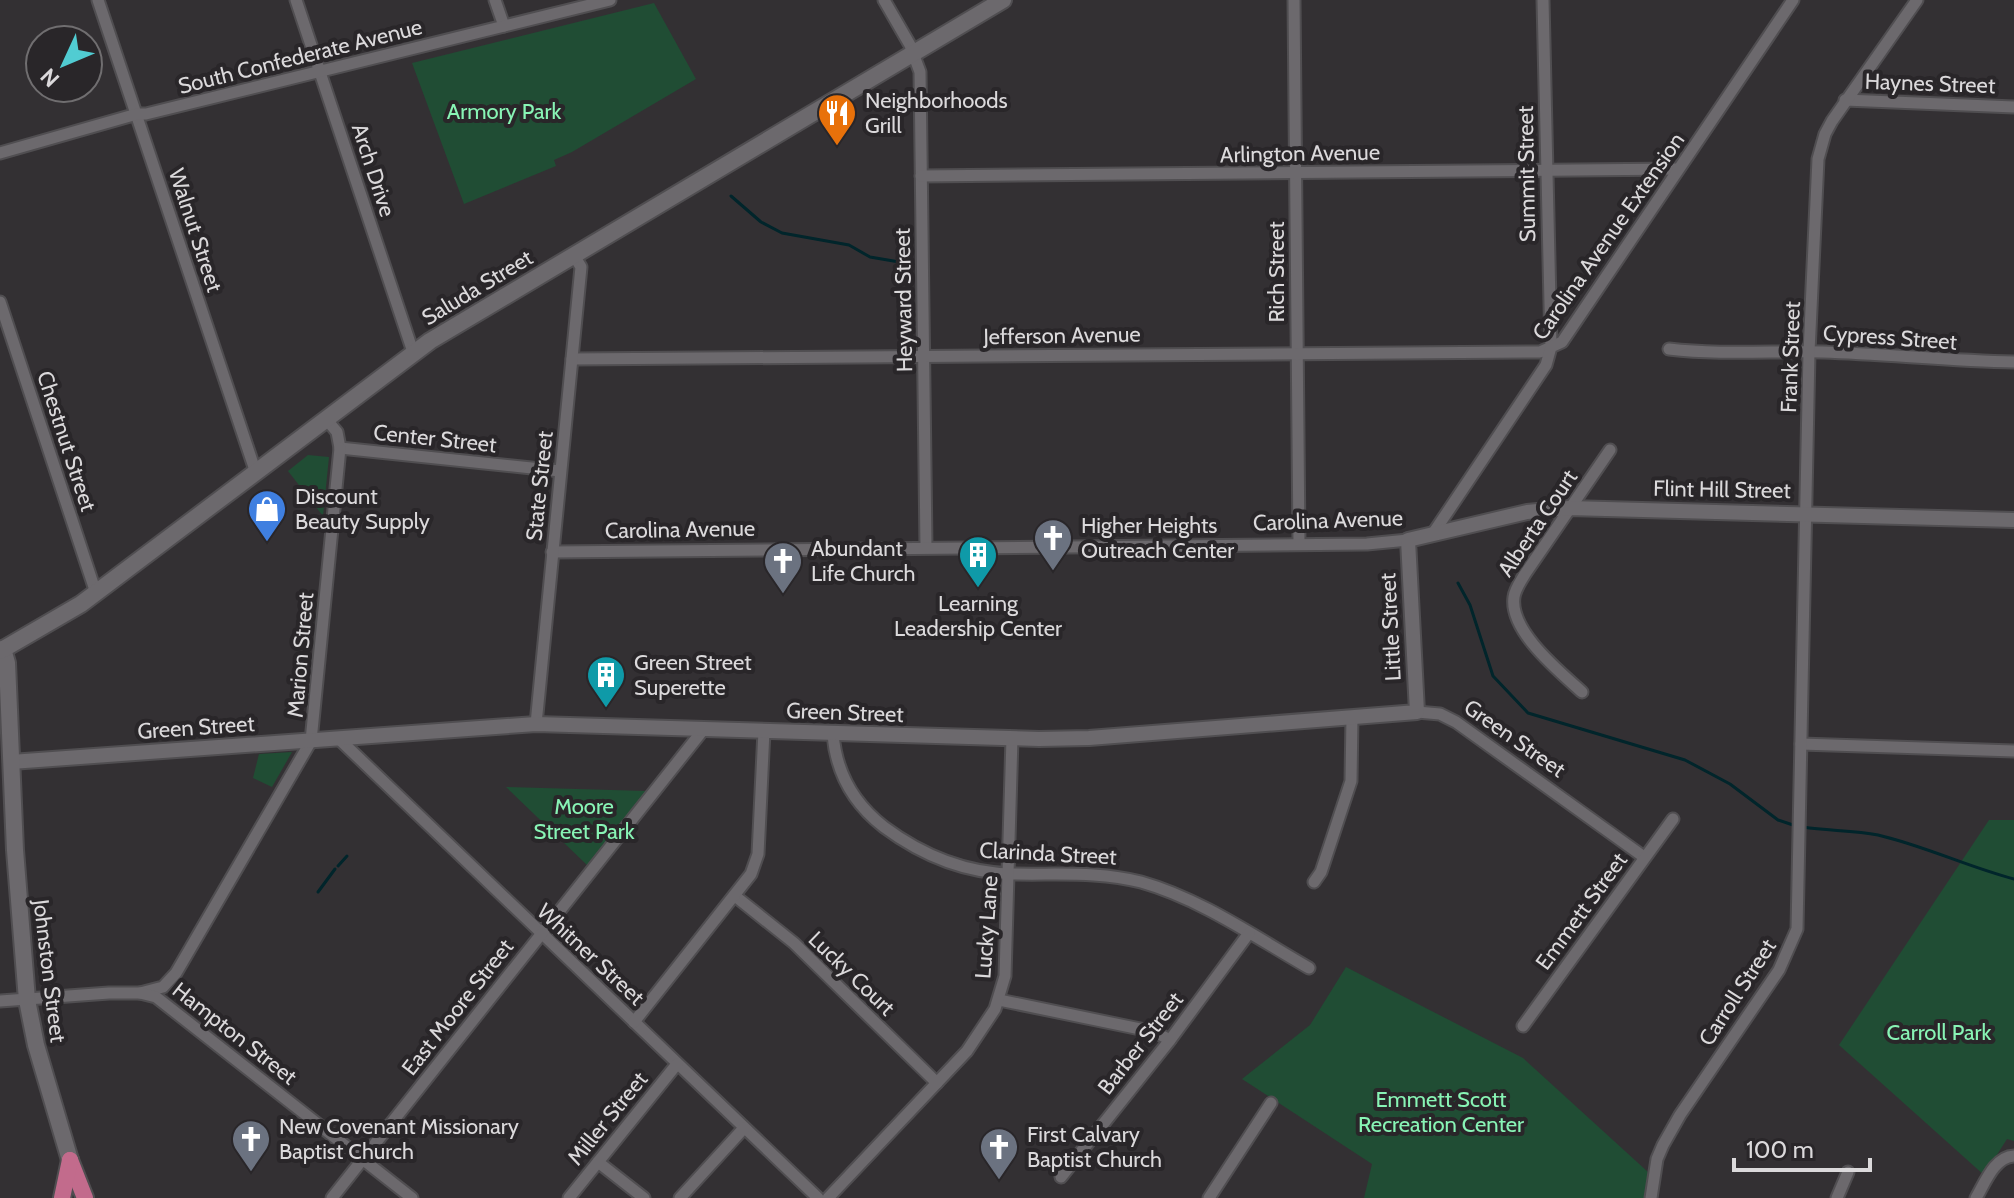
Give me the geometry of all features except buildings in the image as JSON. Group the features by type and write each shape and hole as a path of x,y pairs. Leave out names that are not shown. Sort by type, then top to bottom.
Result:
{"main road":[{"name":"Saluda Street","path":"1,647 96,593 413,352 1003,0"},
{"name":"Johnston Street","path":"1,647 7,663 6,762 27,1000 36,1045 70,1160"},
{"path":"62,1198 70,1160"},
{"path":"70,1160 85,1198"}],"street":[{"name":"Walnut Street","path":"98,0 256,473"},
{"name":"Arch Drive","path":"296,0 413,352"},
{"path":"495,0 504,26"},
{"name":"South Confederate Avenue","path":"0,153 137,114 610,0"},
{"path":"884,0 914,53"},
{"name":"Rich Street","path":"1294,0 1299,544"},
{"name":"Summit Street","path":"1543,0 1551,347"},
{"name":"Carolina Avenue Extension","path":"1432,535 1546,365 1551,347 1562,342 1793,0"},
{"name":"Frank Street","path":"1801,744 1809,352 1820,146 1845,100 1917,0"},
{"name":"Heyward Street","path":"914,53 920,72 926,547"},
{"name":"Haynes Street","path":"1845,100 2014,107"},
{"name":"Arlington Avenue","path":"921,176 1678,169"},
{"name":"State Street","path":"536,724 581,267 573,254"},
{"name":"Chestnut Street","path":"0,302 96,593"},
{"name":"Jefferson Avenue","path":"572,359 1540,352 1551,347"},
{"name":"Cypress Street","path":"1669,349 1707,353 1809,352 1925,356 1958,362 2014,362"},
{"name":"Center Street","path":"326,419 337,432 340,448 560,471"},
{"name":"Marion Street","path":"140,993 163,987 176,973 311,741 340,448"},
{"name":"Alberta Court","path":"1582,692 1535,646 1521,626 1514,607 1514,595 1610,450"},
{"name":"Flint Hill Street","path":"1432,535 1527,512 1569,508 2014,520"},
{"name":"Carolina Avenue","path":"552,552 1367,544 1432,535"},
{"name":"Little Street","path":"1408,540 1417,712"},
{"name":"Green Street","path":"6,762 536,724 833,734 1089,738 1417,712 1440,714 1456,722 1644,857"},
{"path":"1314,882 1321,872 1349,791 1352,717"},
{"name":"East Moore Street","path":"332,1198 703,730"},
{"path":"634,1022 751,874 758,854 764,731"},
{"name":"Clarinda Street","path":"833,734 835,753 848,788 860,804 903,841 933,858 964,868 1010,874 1082,874 1126,878 1172,891 1309,968"},
{"name":"Whitner Street","path":"338,738 818,1198"},
{"name":"Lucky Lane","path":"828,1198 978,1038 999,1000 1007,959 1012,738"},
{"path":"1801,744 2014,751"},
{"name":"Carroll Street","path":"1651,1198 1657,1159 1663,1145 1680,1115 1779,970 1793,942 1797,929 1801,744"},
{"name":"Emmett Street","path":"1523,1026 1673,819"},
{"name":"Lucky Court","path":"735,896 794,943 937,1083"},
{"name":"Barber Street","path":"1061,1177 1170,1040 1249,933"},
{"name":"Marion Street","path":"170,1006 168,995 176,973"},
{"name":"Hampton Street","path":"0,1001 140,993 156,997 412,1198"},
{"path":"999,1000 1155,1032 1170,1040"},
{"name":"Miller Street","path":"569,1198 677,1064"},
{"path":"1209,1198 1271,1103"},
{"path":"680,1198 744,1128"},
{"path":"1976,1198 1997,1163 2014,1156"},
{"name":"Johnston Street","path":"70,1160 78,1198"},
{"path":"598,1162 644,1198"},
{"path":"1837,1198 1848,1172"}],"green space":[{"name":"Armory Park","path":"654,3 696,79 554,160 556,166 464,204 412,63"},
{"path":"308,455 329,457 323,516 288,471"},
{"path":"292,752 272,787 253,778 259,754"},
{"name":"Moore Street Park","path":"506,787 646,791 588,866"},
{"name":"Carroll Park","path":"1989,820 2014,820 2014,1141 2007,1139 1984,1175 1839,1045"},
{"name":"Emmett Scott Recreation Center","path":"1346,967 1523,1058 1648,1172 1644,1198 1364,1198 1372,1164 1242,1079 1310,1025"}],"waterway":[{"path":"731,196 761,222 782,233 849,245 870,257 911,264"},
{"path":"1458,583 1470,605 1493,676 1528,713 1685,760 1730,784 1778,820 1796,826"},
{"path":"1803,827 1878,835 2014,879"},
{"path":"338,866 347,856"},
{"path":"318,892 335,869"}],"place":[{"name":"Neighborhoods Grill","path":"837,147"},
{"name":"Discount Beauty Supply","path":"267,543"},
{"name":"Higher Heights Outreach Center","path":"1053,572"},
{"name":"Learning Leadership Center","path":"978,589"},
{"name":"Abundant Life Church","path":"783,595"},
{"name":"Green Street Superette","path":"606,709"},
{"name":"New Covenant Missionary Baptist Church","path":"251,1173"},
{"name":"First Calvary Baptist Church","path":"999,1181"}]}
